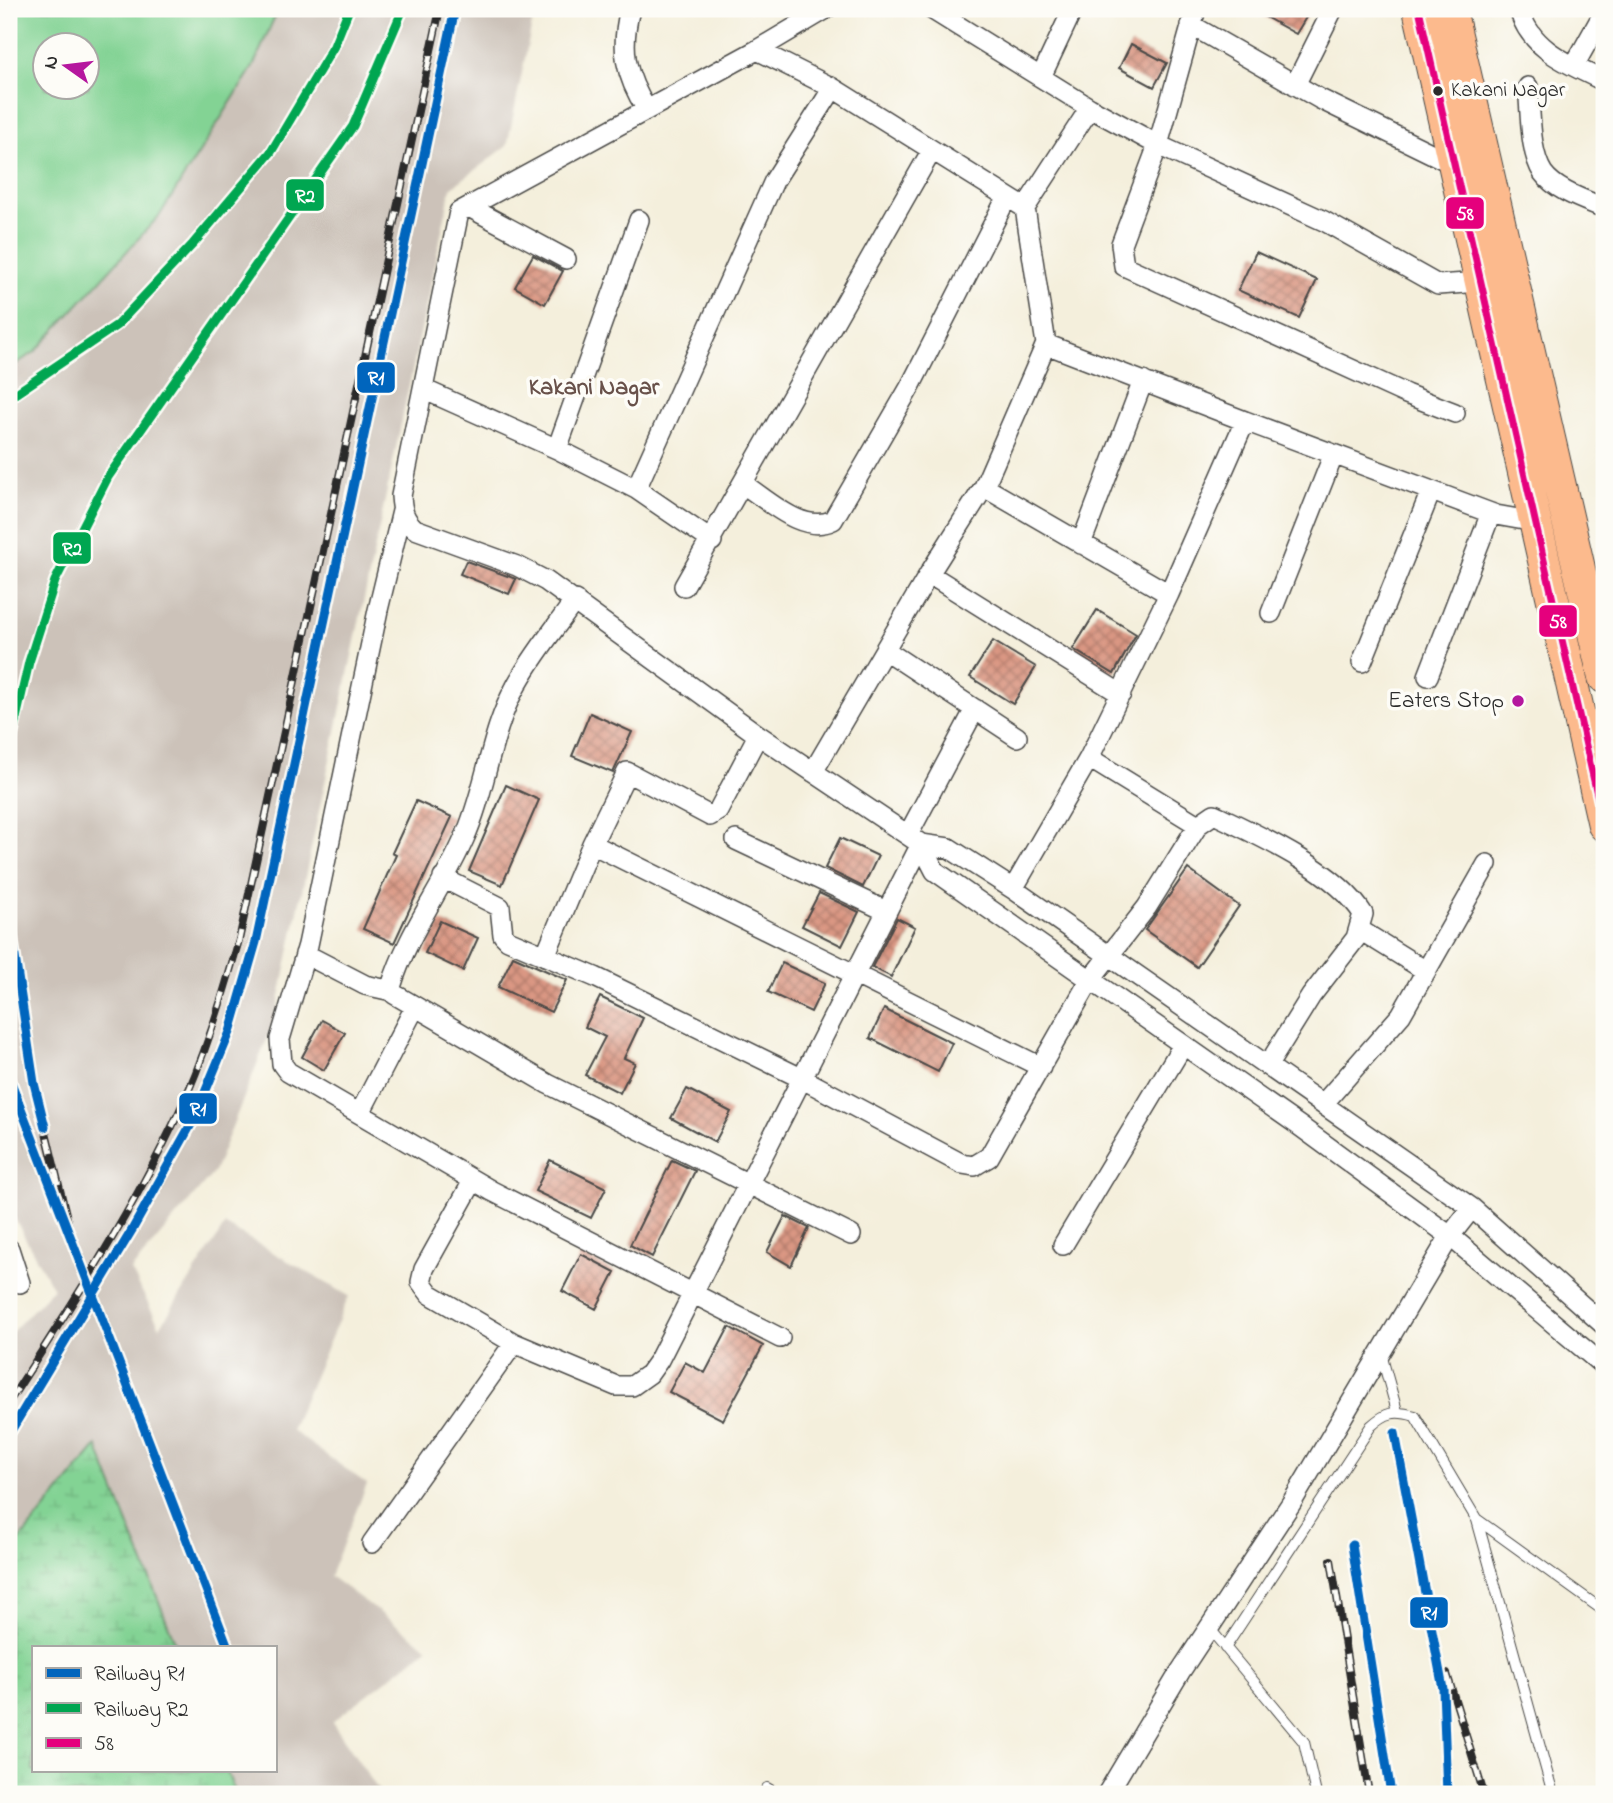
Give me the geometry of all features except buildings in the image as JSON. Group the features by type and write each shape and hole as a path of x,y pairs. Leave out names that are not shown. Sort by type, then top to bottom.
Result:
{"main road":[{"path":"1419,9 1604,825"},
{"path":"1450,9 1604,677"}],"street":[{"path":"630,9 623,42 625,59 635,91 647,110"},
{"path":"780,1338 474,1181 288,1072 282,1064 280,1039 305,954 377,610 402,511 401,496 459,212 757,50 826,9"},
{"path":"931,9 1090,108 1158,145 1324,221 1438,285 1481,282"},
{"path":"1041,77 1073,9"},
{"path":"1295,85 1333,9"},
{"path":"1519,9 1534,40 1546,52 1604,81"},
{"path":"1574,66 1604,12"},
{"path":"1455,166 1295,85 1194,17 1158,145 1121,244 1124,266 1406,394 1455,413"},
{"path":"757,50 833,88 1025,208"},
{"path":"1528,87 1535,147 1543,172 1569,192 1604,208"},
{"path":"636,489 775,181 833,88"},
{"path":"813,772 929,574 984,487 1046,344 1025,208 1090,108"},
{"path":"684,586 932,150"},
{"path":"743,484 807,524 822,525 833,520 910,387 1007,197"},
{"path":"469,207 566,259"},
{"path":"557,449 639,220"},
{"path":"1046,344 1334,456 1491,513 1535,522"},
{"path":"1082,544 1143,381"},
{"path":"423,389 557,449 636,489 712,541"},
{"path":"1013,889 1089,758 1121,694 1169,594 1245,421"},
{"path":"1271,613 1334,456"},
{"path":"984,487 1169,594"},
{"path":"1362,662 1431,491"},
{"path":"402,511 415,530 517,566 575,600 758,735 914,840 949,848 1013,889 1472,1208 1604,1325"},
{"path":"1428,676 1491,513"},
{"path":"929,574 1121,694"},
{"path":"392,991 391,987 404,953 483,793 498,733 515,688 575,600"},
{"path":"884,650 1017,737"},
{"path":"474,1181 424,1269 421,1282 430,1294 514,1343 592,1378 616,1386 632,1386 649,1374 694,1295 886,911 914,840 975,709"},
{"path":"545,956 592,844 627,772 710,817 718,811 758,735"},
{"path":"1089,758 1198,825"},
{"path":"443,878 500,907 503,935 801,1078 962,1164 974,1166 989,1157 1106,956 1147,906 1198,825 1214,814 1288,849 1353,900 1363,914 1360,930 1311,996 1268,1065"},
{"path":"736,840 886,911"},
{"path":"914,840 935,871 1450,1236 1604,1366"},
{"path":"592,844 1041,1066"},
{"path":"1323,1104 1401,1015 1487,864"},
{"path":"1360,930 1426,971"},
{"path":"305,954 365,985 392,991 548,1084 852,1235"},
{"path":"360,1113 415,1007"},
{"path":"1063,1245 1183,1045"},
{"path":"1107,1794 1180,1672 1292,1502 1450,1236 1472,1208"},
{"path":"9,1249 20,1283"},
{"path":"372,1543 514,1343"}],"lane":[{"path":"1381,1353 1397,1410"},
{"path":"1225,1648 1371,1426 1383,1415 1397,1410 1415,1416 1427,1431 1477,1520 1553,1794"},
{"path":"1477,1520 1604,1611"},
{"path":"1209,1629 1304,1742 1316,1794"},
{"path":"763,1794 767,1788 777,1794"}],"shaded area":[{"path":"9,9 535,9 507,146 451,188 275,1019 214,1172 131,1270 160,1327 225,1225 349,1296 291,1430 367,1484 330,1576 428,1648 332,1722 381,1794 9,1794 9,1335 53,1289 9,1208"}],"green space":[{"path":"9,9 278,9 253,67 160,215 35,352 9,368"},
{"path":"97,1446 177,1646 32,1646 32,1772 227,1772 236,1794 9,1794 9,1553"}],"railway":[{"path":"9,398 117,325 193,244 271,152 334,46 349,9"},
{"path":"9,749 29,662 55,581 108,477 353,126 403,9"},
{"path":"9,1402 99,1260 161,1150 205,1049 219,1005 239,940 440,9"},
{"path":"9,1434 132,1230 194,1119 230,1032 256,942 455,9"},
{"path":"9,917 34,1083 74,1247"},
{"path":"1395,1433 1443,1689 1447,1794"},
{"path":"1352,1545 1391,1794"},
{"path":"1331,1560 1369,1794"},
{"path":"1447,1674 1484,1794"}],"rail line":[{"name":"R2","path":"9,398 117,325 193,244 271,152 334,46 349,9"},
{"name":"R2","path":"9,749 29,662 55,581 108,477 353,126 403,9"},
{"name":"R1","path":"9,1434 132,1230 194,1119 230,1032 256,942 455,9"},
{"name":"R1","path":"9,917 34,1083 45,1127"},
{"name":"R1","path":"9,1077 228,1646"},
{"name":"R1","path":"1395,1433 1443,1689 1447,1794"},
{"name":"R1","path":"1352,1545 1391,1794"}],"transit line":[{"name":"58","path":"1419,9 1604,825"}],"place":[{"name":"Kakani Nagar","path":"1438,91"},
{"name":"Eaters Stop","path":"1518,701"}],"district":[{"name":"Kakani Nagar","path":"594,388"}]}
